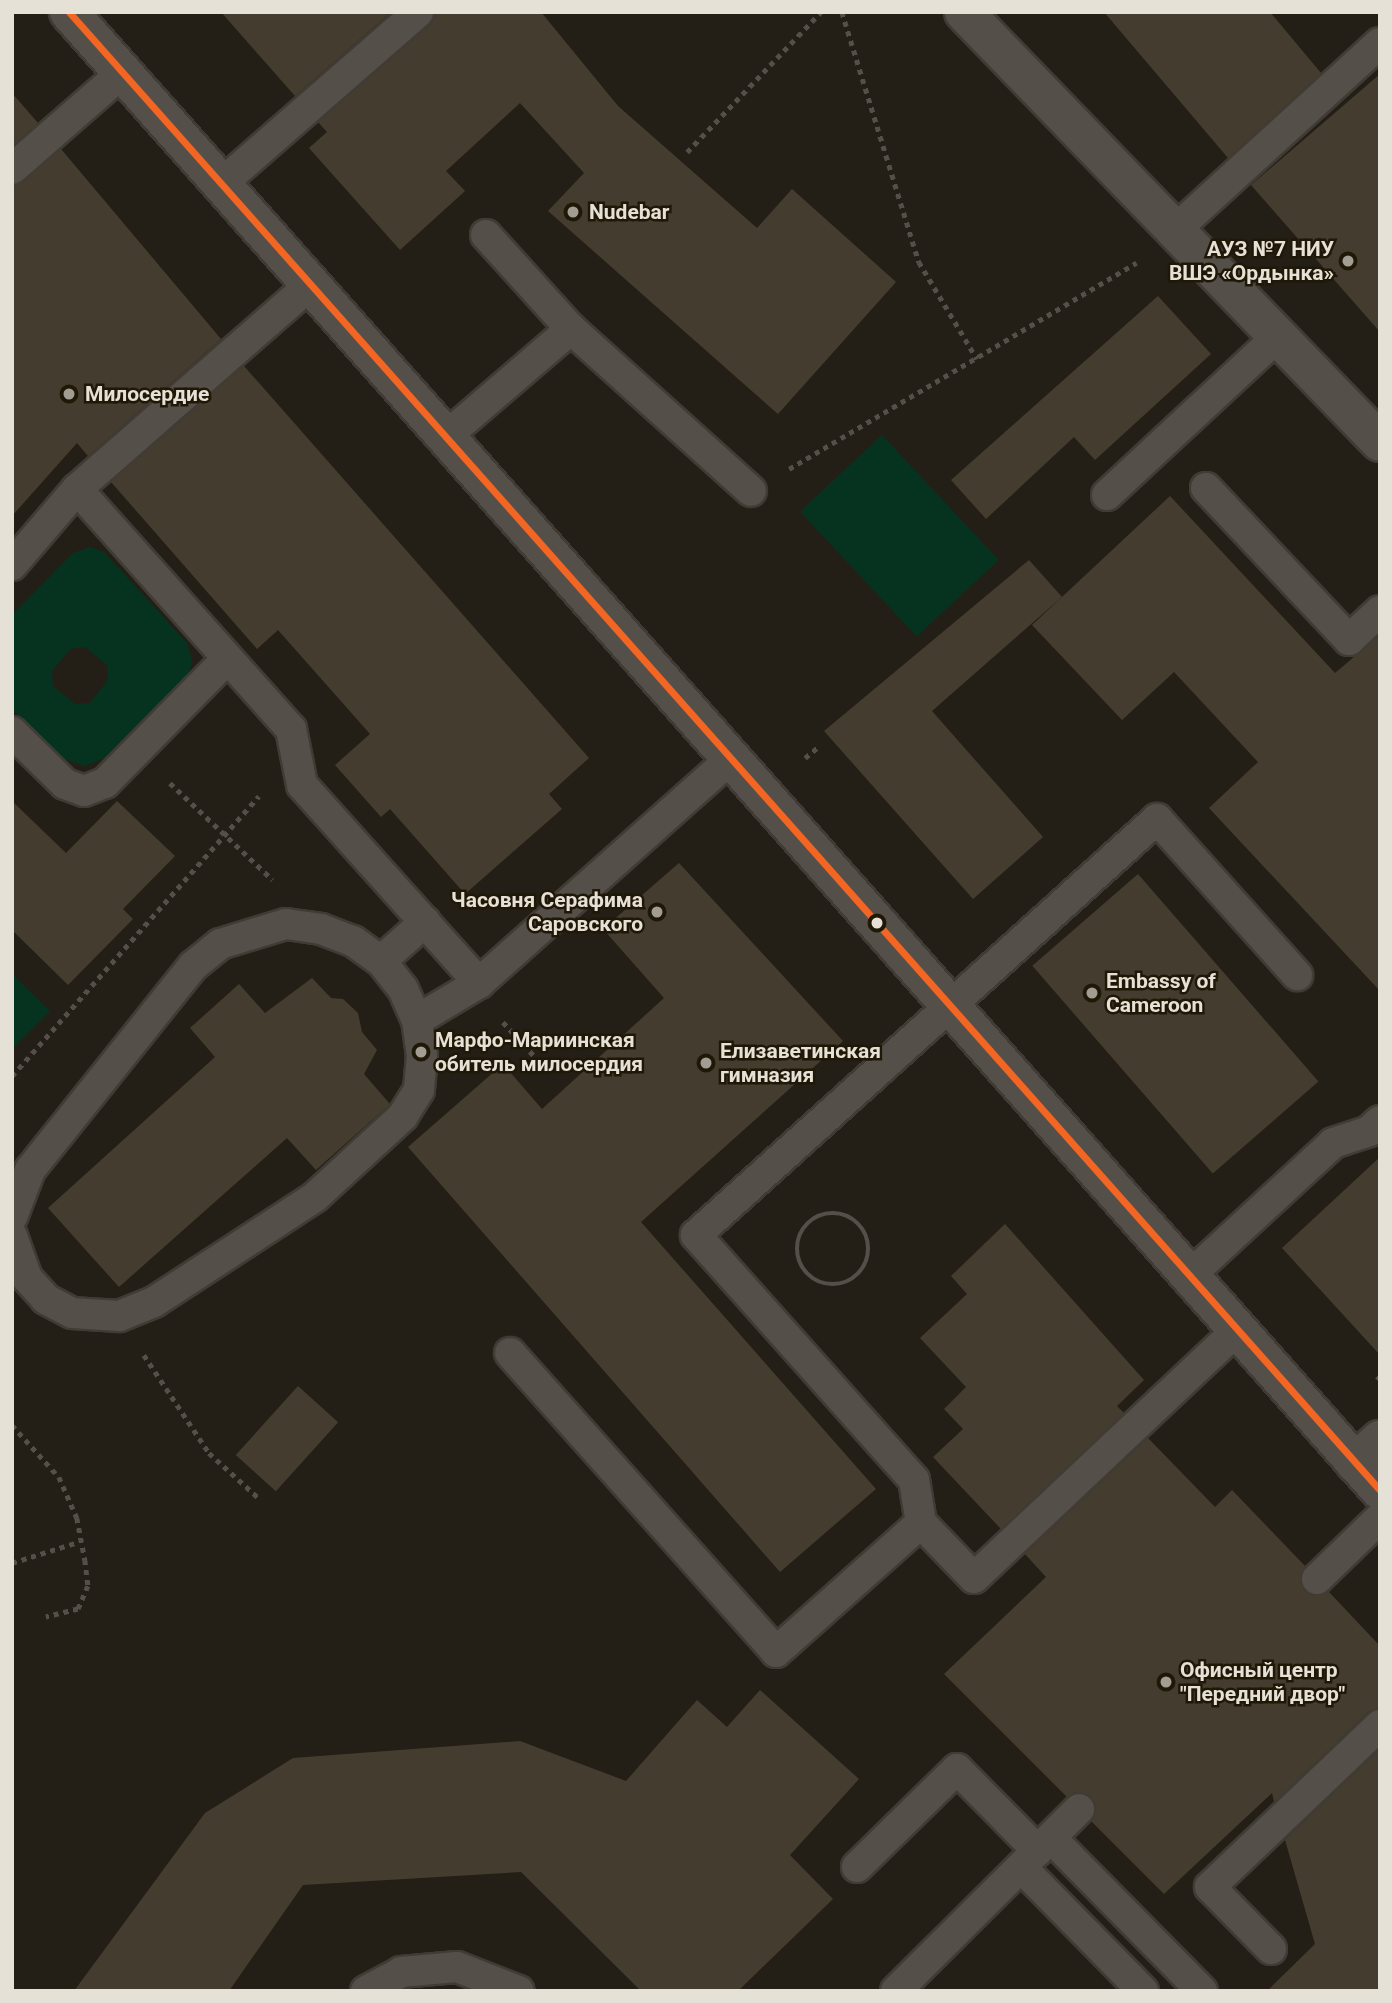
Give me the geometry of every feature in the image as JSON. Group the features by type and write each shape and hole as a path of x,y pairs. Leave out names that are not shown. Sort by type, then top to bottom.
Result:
{"main road":[{"path":"69,12 443,439 1236,1331 1371,1464"},
{"path":"964,12 1380,442"}],"lane":[{"path":"220,185 418,12"},
{"path":"1175,230 1380,43"},
{"path":"12,169 122,73"},
{"path":"486,235 571,329 751,491"},
{"path":"12,565 76,489 309,286"},
{"path":"443,439 571,329"},
{"path":"1107,495 1278,336"},
{"path":"1206,488 1349,640 1380,611"},
{"path":"76,489 291,729 302,785 479,983"},
{"path":"12,732 65,783 84,791 105,783 228,658"},
{"path":"417,1020 479,983 729,760"},
{"path":"1236,1331 974,1578 921,1522 914,1480 696,1235 1157,819 1297,975"},
{"path":"381,961 425,922"},
{"path":"12,1217 30,1170 193,966 220,944 252,930 303,926 353,941 381,961 403,989 417,1020 422,1055 419,1090 403,1116 315,1197 154,1302 119,1316 72,1313 46,1299 27,1278 12,1236"},
{"path":"1188,1277 1333,1143 1369,1131 1380,1121"},
{"path":"510,1353 776,1652 921,1522"},
{"path":"1317,1579 1380,1518"},
{"path":"1271,1949 1210,1886 1380,1725"},
{"path":"857,1867 957,1769 1037,1852 1202,1991"},
{"path":"896,1991 1079,1810"},
{"path":"1037,1852 1143,1991"},
{"path":"366,1991 401,1972 457,1967 519,1991"}],"path":[{"path":"687,152 821,12"},
{"path":"842,12 919,262 977,359"},
{"path":"751,491 1140,261"},
{"path":"805,758 817,748"},
{"path":"137,751 283,890 303,926"},
{"path":"12,1076 265,790 302,785"},
{"path":"848,1216 868,1240 862,1271 850,1282 818,1282 797,1258 801,1235 816,1217 848,1216"},
{"path":"119,1316 209,1453 261,1500"},
{"path":"12,1425 59,1477 77,1518 78,1542 88,1586 78,1609 46,1617"},
{"path":"12,1563 78,1542"}],"green space":[{"path":"882,435 999,560 917,636 800,511"},
{"path":"90,547 104,552 187,643 192,660 189,675 107,757 85,766 64,759 12,709 12,615 73,553","holes":["85,647 107,665 108,680 90,703 75,704 53,686 52,671 70,649"]},
{"path":"12,974 50,1011 12,1049"}],"building":[{"path":"221,12 391,12 295,96"},
{"path":"435,12 541,12 618,106 757,228 792,189 896,282 778,414 548,211 584,173 520,103 446,171 465,191 400,250 309,148 327,132 318,122 430,25"},
{"path":"1104,12 1270,12 1321,73 1228,158"},
{"name":"АУЗ №7 НИУ ВШЭ «Ордынка»","path":"1380,74 1380,332 1251,185"},
{"path":"12,93 38,123 12,146"},
{"path":"61,149 221,339 88,456 77,443 12,516 12,186"},
{"path":"1158,296 1211,354 1095,460 1074,437 986,519 951,480"},
{"path":"244,366 589,758 549,794 562,809 465,894 390,809 381,817 335,765 370,734 278,630 257,649 111,482"},
{"path":"1170,496 1335,673 1380,635 1380,991 1209,808 1258,762 1174,672 1122,720 1032,625"},
{"path":"1029,560 1062,597 932,711 1043,837 973,899 824,731"},
{"path":"12,801 66,853 117,801 175,856 123,909 133,919 68,985 12,930"},
{"path":"679,863 843,1041 641,1222 876,1489 780,1572 408,1147 503,1064 542,1109 664,998 603,929"},
{"path":"1138,874 1318,1082 1213,1173 1032,966"},
{"path":"312,978 331,998 343,999 358,1013 362,1032 377,1050 364,1074 390,1104 316,1170 287,1138 119,1287 48,1208 215,1057 190,1028 239,984 265,1013"},
{"path":"1380,1157 1380,1355 1282,1248"},
{"path":"1005,1224 1144,1380 1117,1406 1124,1413 1001,1529 933,1457 963,1429 944,1409 966,1387 920,1338 967,1294 951,1276"},
{"path":"298,1386 338,1422 276,1491 236,1455"},
{"name":"Офисный центр \"Передний двор\"","path":"1148,1438 1215,1507 1232,1490 1305,1566 1300,1575 1304,1591 1313,1596 1329,1592 1380,1646 1380,1708 1368,1712 1274,1802 1272,1793 1164,1894 1091,1821 1096,1805 1091,1796 1075,1792 1067,1797 944,1674 1046,1577 1025,1554"},
{"path":"760,1690 859,1779 790,1855 833,1899 738,1991 641,1991 521,1872 303,1885 229,1991 74,1991 205,1813 293,1758 520,1741 626,1781 697,1700 727,1727"},
{"path":"1380,1749 1380,1991 1267,1991 1315,1944 1285,1840"}],"transit line":[{"path":"69,12 1380,1490"}],"place":[{"name":"Nudebar","path":"573,212"},
{"name":"АУЗ №7 НИУ ВШЭ «Ордынка»","path":"1348,261"},
{"name":"Милосердие","path":"69,394"},
{"name":"Часовня Серафима Саровского","path":"657,912"},
{"name":"Embassy of Cameroon","path":"1092,993"},
{"name":"Марфо-Мариинская обитель милосердия","path":"421,1052"},
{"name":"Елизаветинская гимназия","path":"706,1063"},
{"name":"Офисный центр \"Передний двор\"","path":"1166,1682"}]}
